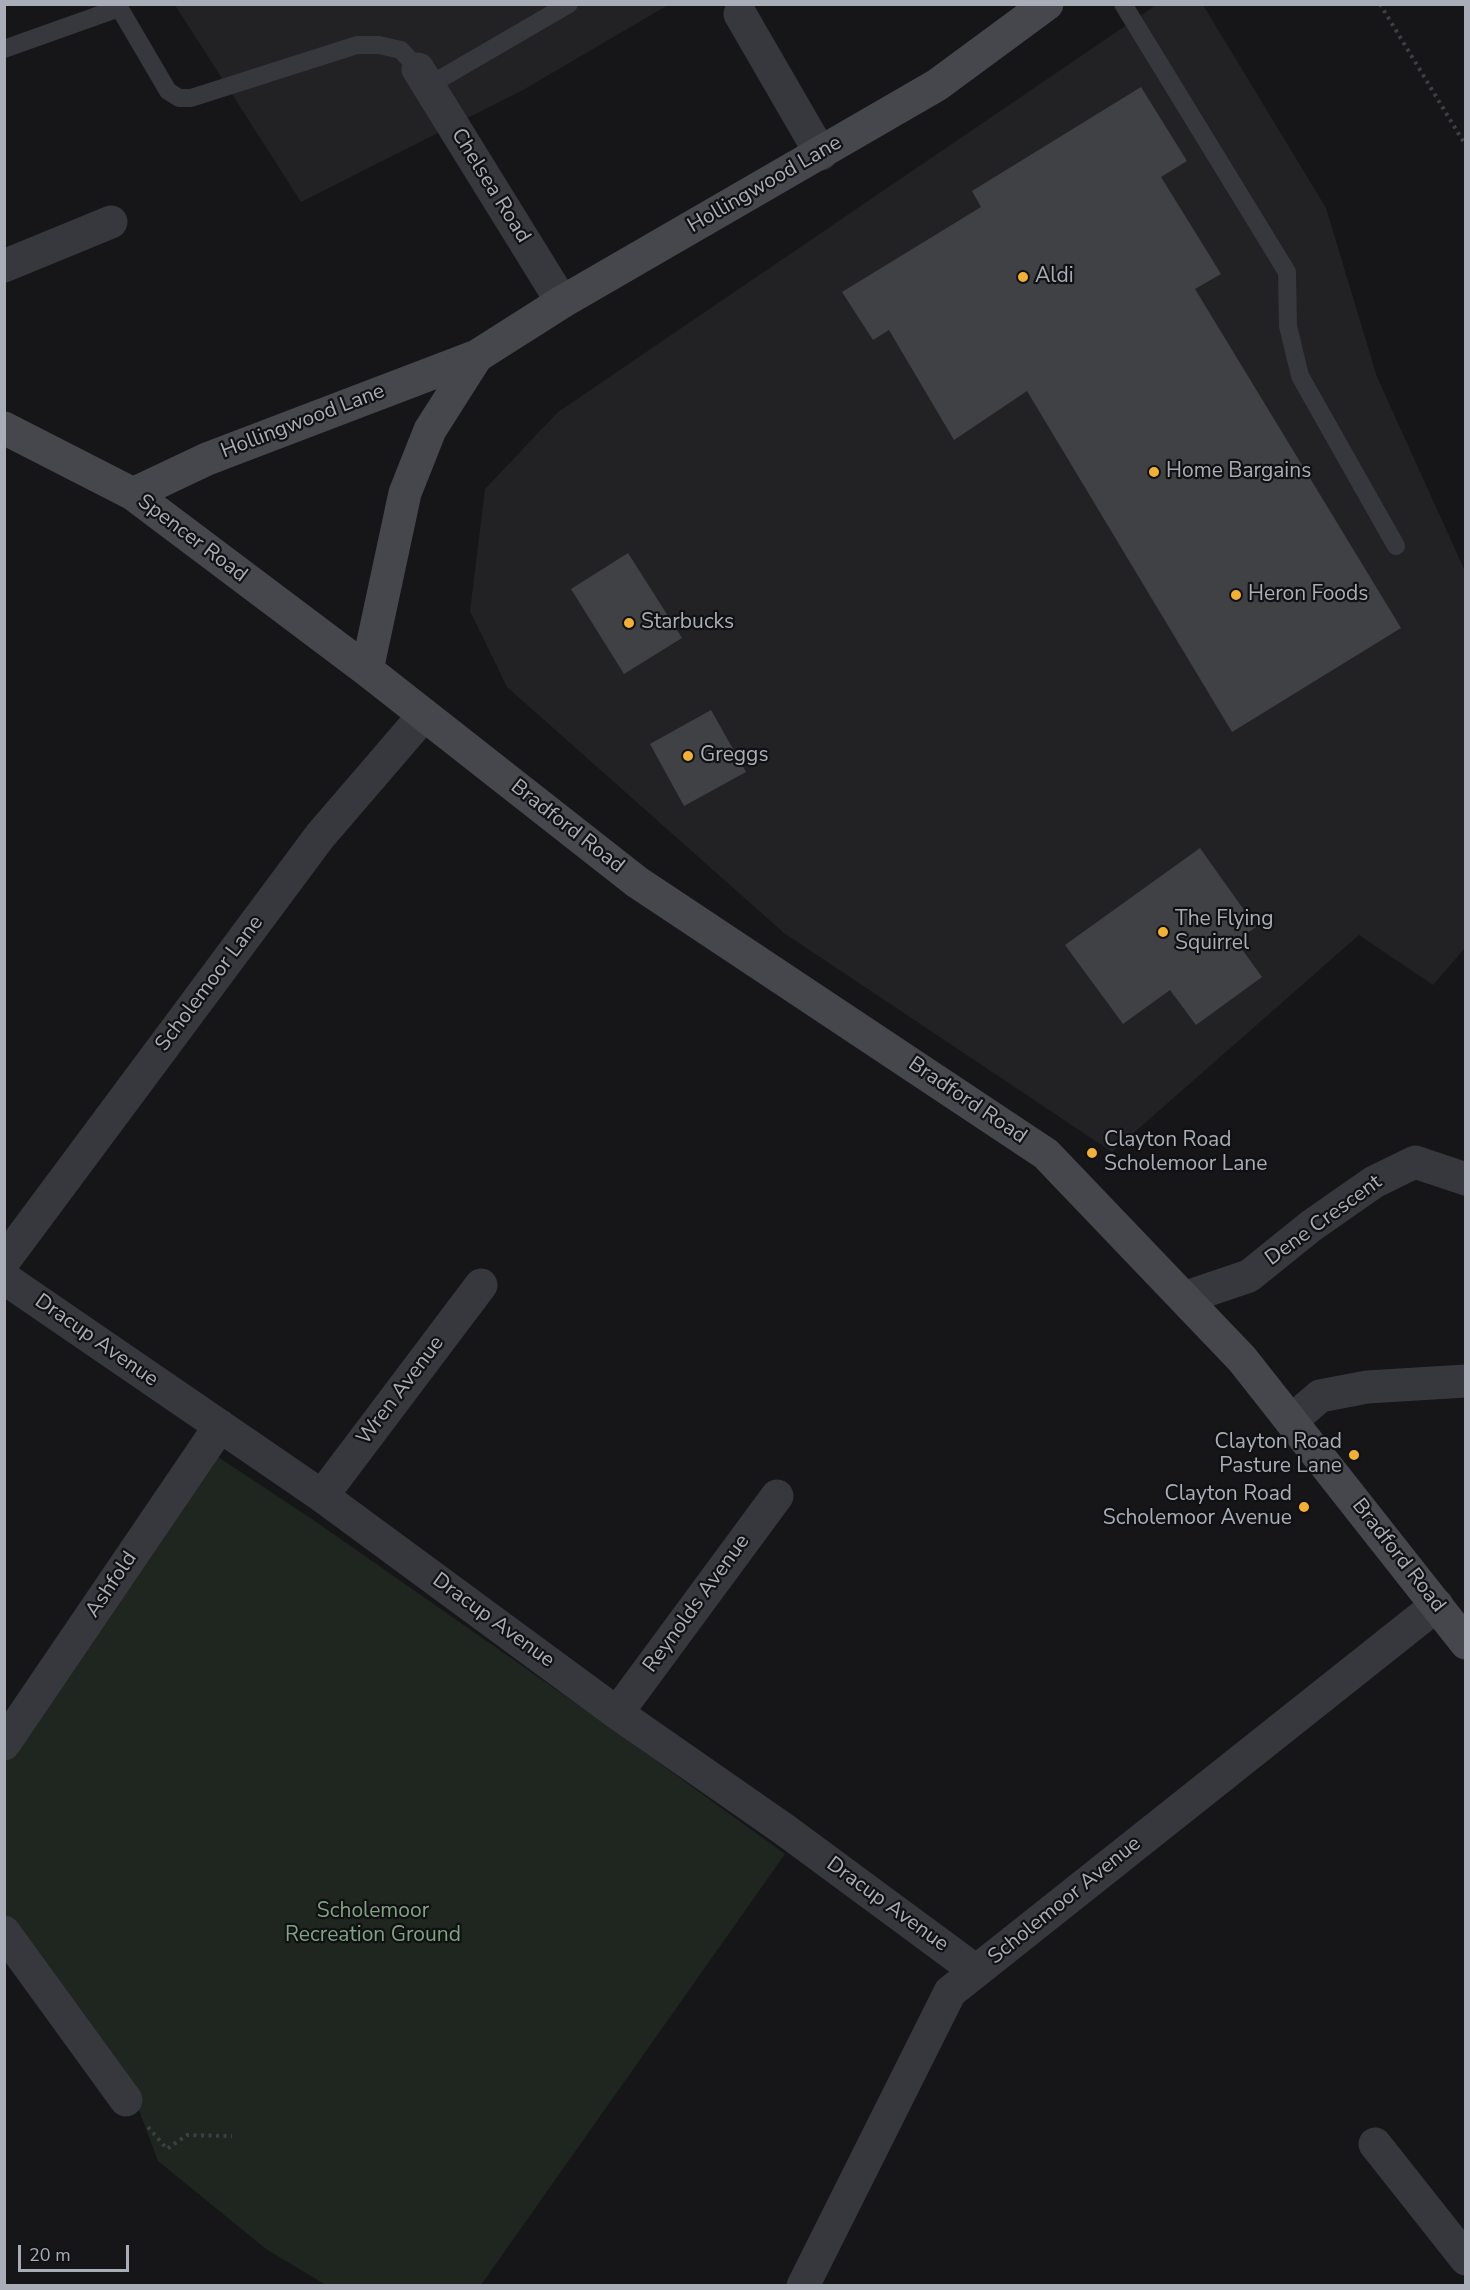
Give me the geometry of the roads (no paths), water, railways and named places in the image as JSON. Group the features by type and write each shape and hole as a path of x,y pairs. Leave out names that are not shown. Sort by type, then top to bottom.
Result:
{"street":[{"name":"Hollingwood Lane","path":"133,494 207,459 477,356 562,302 937,86 1047,4"},
{"path":"740,14 820,154"},
{"name":"Chelsea Road","path":"423,78 562,302"},
{"path":"4,267 111,222"},
{"name":"Hollingwood Lane","path":"367,670 405,493 430,430 477,356"},
{"name":"Spencer Road","path":"4,428 133,494 367,670"},
{"name":"Bradford Road","path":"367,670 637,882 1046,1154 1242,1359 1454,1624"},
{"name":"Scholemoor Lane","path":"4,1261 320,836 424,715"},
{"name":"Dene Crescent","path":"1184,1298 1249,1276 1311,1226 1374,1182 1415,1162 1466,1179"},
{"name":"Dracup Avenue","path":"4,1278 322,1496 617,1713 785,1830 976,1971"},
{"name":"Wren Avenue","path":"322,1496 480,1285"},
{"path":"1291,1421 1320,1396 1367,1387 1466,1381"},
{"name":"Ashfold","path":"4,1744 219,1426"},
{"name":"Reynolds Avenue","path":"617,1713 777,1496"},
{"name":"Scholemoor Avenue","path":"803,2286 950,1992 1454,1624"},
{"path":"4,1932 126,2100"},
{"path":"1375,2144 1466,2259"}],"lane":[{"path":"4,49 118,6 168,91 179,98 191,98 357,45 379,45 401,50 423,78 570,4"},
{"path":"1123,4 1287,272 1288,326 1300,376 1396,546"}],"place":[{"name":"Aldi","path":"1023,277"},
{"name":"Home Bargains","path":"1154,472"},
{"name":"Heron Foods","path":"1236,595"},
{"name":"Starbucks","path":"629,623"},
{"name":"Greggs","path":"688,756"},
{"name":"The Flying Squirrel","path":"1163,932"},
{"name":"Clayton Road Scholemoor Lane","path":"1092,1153"},
{"name":"Clayton Road Pasture Lane","path":"1354,1455"},
{"name":"Clayton Road Scholemoor Avenue","path":"1304,1507"}],"park label":[{"name":"Scholemoor Recreation Ground","path":"373,1924"}]}
